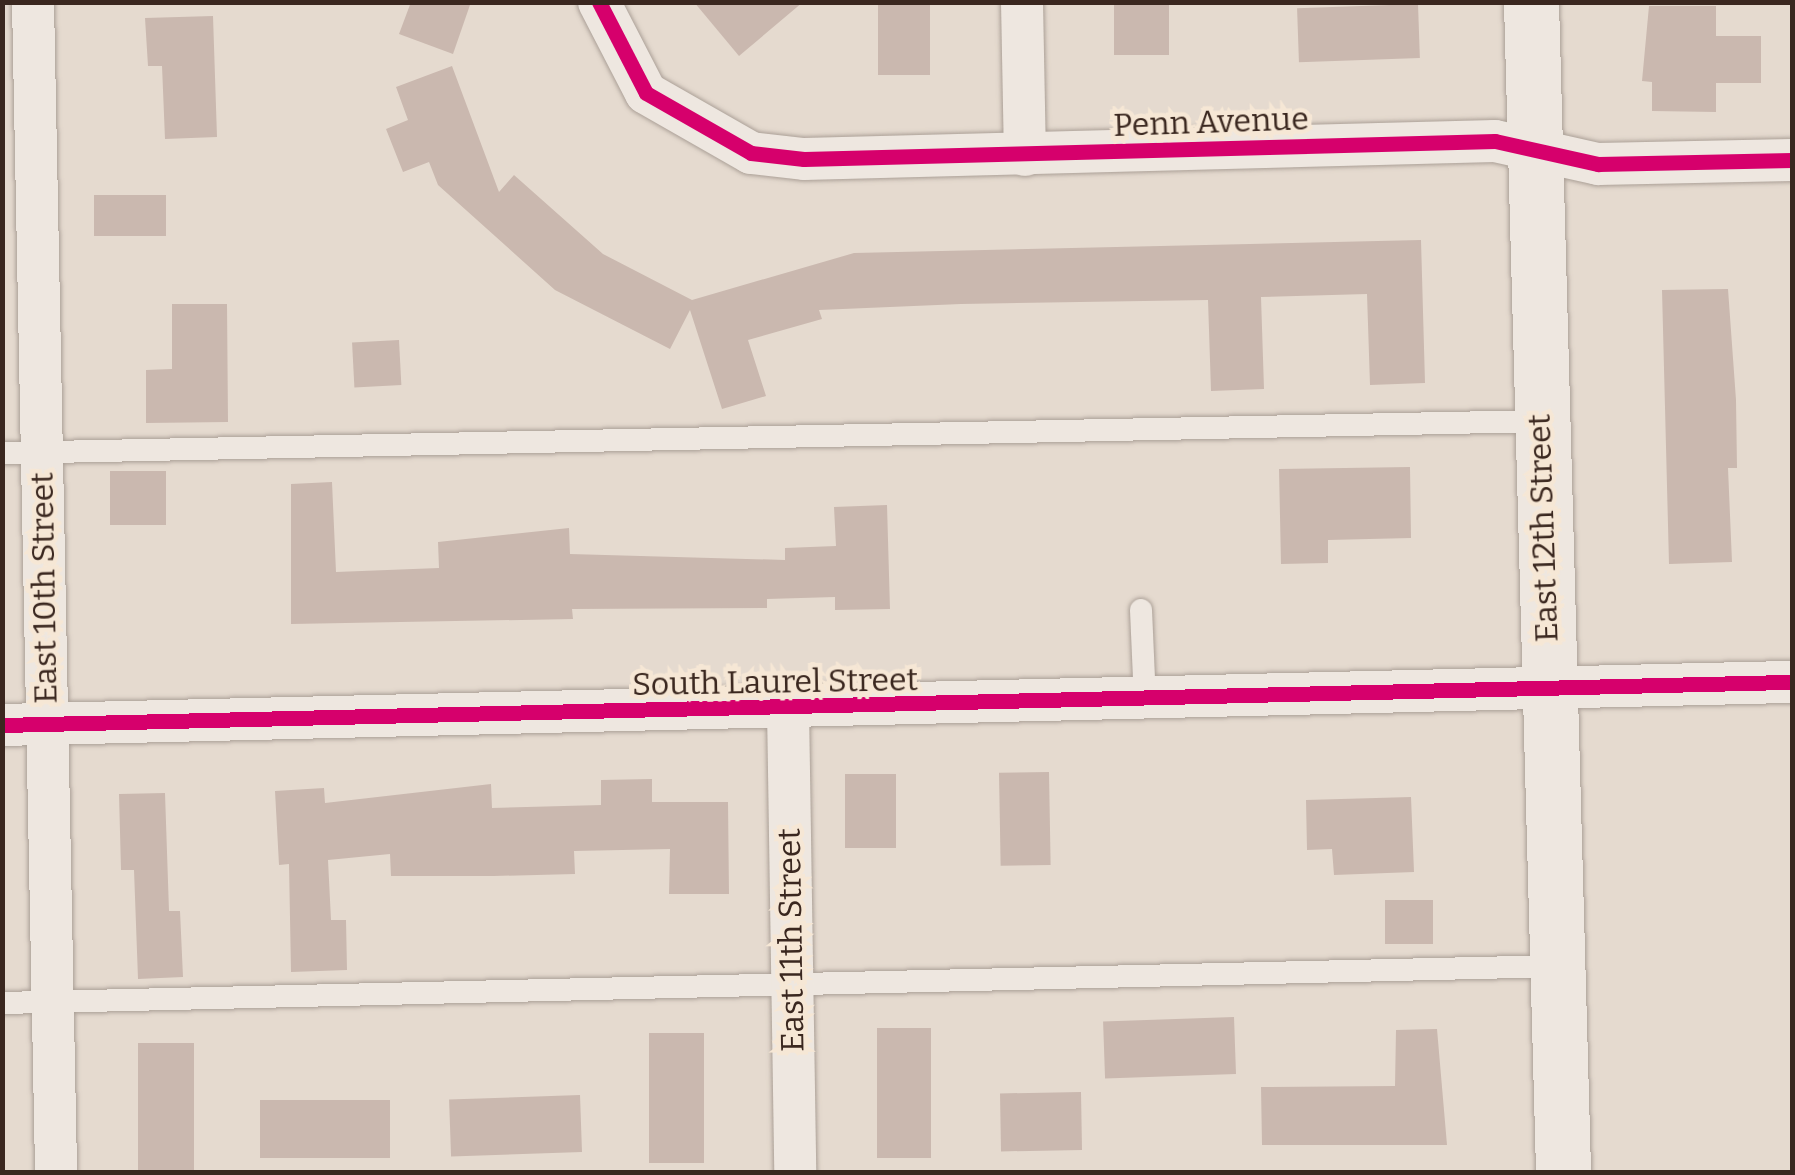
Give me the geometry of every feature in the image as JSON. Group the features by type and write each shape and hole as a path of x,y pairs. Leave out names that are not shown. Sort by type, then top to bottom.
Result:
{"street":[{"name":"East 10th Street","path":"33,2 22,453 47,724 56,1172"},
{"name":"Penn Avenue","path":"599,2 646,93 752,153 804,159 1495,141 1598,164 1792,160"},
{"path":"1022,2 1025,155"},
{"name":"East 12th Street","path":"1531,2 1564,1172"},
{"name":"South Laurel Street","path":"2,725 1145,702 1792,682"},
{"name":"East 11th Street","path":"788,708 796,1172"}],"lane":[{"path":"22,453 1540,421"},
{"path":"1141,610 1145,702"},
{"path":"2,1004 1556,966"}],"building":[{"path":"411,2 471,2 453,54 399,34"},
{"path":"694,2 803,2 739,56"},
{"path":"878,2 930,2 930,75 878,75"},
{"path":"1114,2 1169,2 1169,55 1114,55"},
{"path":"1418,4 1420,58 1299,62 1297,8"},
{"path":"1649,6 1716,6 1716,36 1761,36 1761,83 1716,83 1716,112 1652,111 1652,82 1642,81"},
{"path":"213,16 217,137 165,139 162,66 148,66 145,18"},
{"path":"452,66 499,192 514,175 603,254 692,300 854,253 1421,240 1425,383 1370,385 1367,294 1261,297 1264,389 1211,391 1208,300 961,304 819,310 822,319 748,340 766,396 722,409 690,310 670,349 555,290 438,185 429,162 403,172 386,129 408,120 396,87"},
{"path":"94,195 166,195 166,236 94,236"},
{"path":"1728,289 1737,468 1728,468 1732,562 1669,564 1662,290"},
{"path":"172,304 227,304 228,422 146,423 146,370 172,369"},
{"path":"399,340 401,385 354,387 352,342"},
{"path":"1410,467 1411,538 1328,540 1328,563 1281,564 1279,469"},
{"path":"110,471 166,471 166,525 110,525"},
{"path":"332,482 336,572 439,568 438,542 569,528 570,554 785,560 785,548 836,546 834,507 887,505 890,609 835,610 835,597 767,599 767,608 572,609 573,619 291,624 291,484"},
{"path":"1049,772 1051,865 1001,866 999,773"},
{"path":"845,774 896,774 896,848 845,848"},
{"path":"652,779 652,802 728,802 729,894 669,894 670,849 574,851 575,874 391,876 390,854 328,860 331,920 346,920 347,970 291,972 289,864 279,865 275,791 324,788 325,803 491,784 492,808 601,805 601,780"},
{"path":"165,793 169,911 180,911 183,977 138,979 134,870 121,870 119,794"},
{"path":"1411,797 1414,872 1334,875 1332,849 1307,850 1306,800"},
{"path":"1385,900 1433,900 1433,944 1385,944"},
{"path":"1234,1017 1236,1074 1105,1079 1103,1022"},
{"path":"877,1028 931,1028 931,1158 877,1158"},
{"path":"1437,1029 1447,1145 1262,1145 1261,1087 1395,1086 1396,1030"},
{"path":"649,1033 704,1033 704,1163 649,1163"},
{"path":"138,1043 194,1043 194,1172 138,1172"},
{"path":"1081,1092 1082,1150 1001,1151 1000,1093"},
{"path":"580,1095 582,1152 451,1157 449,1100"},
{"path":"260,1100 390,1100 390,1158 260,1158"}],"cycle path":[{"path":"599,2 646,93 751,153 804,159 1495,141 1598,164 1792,160"},
{"path":"2,725 1792,682"}]}
